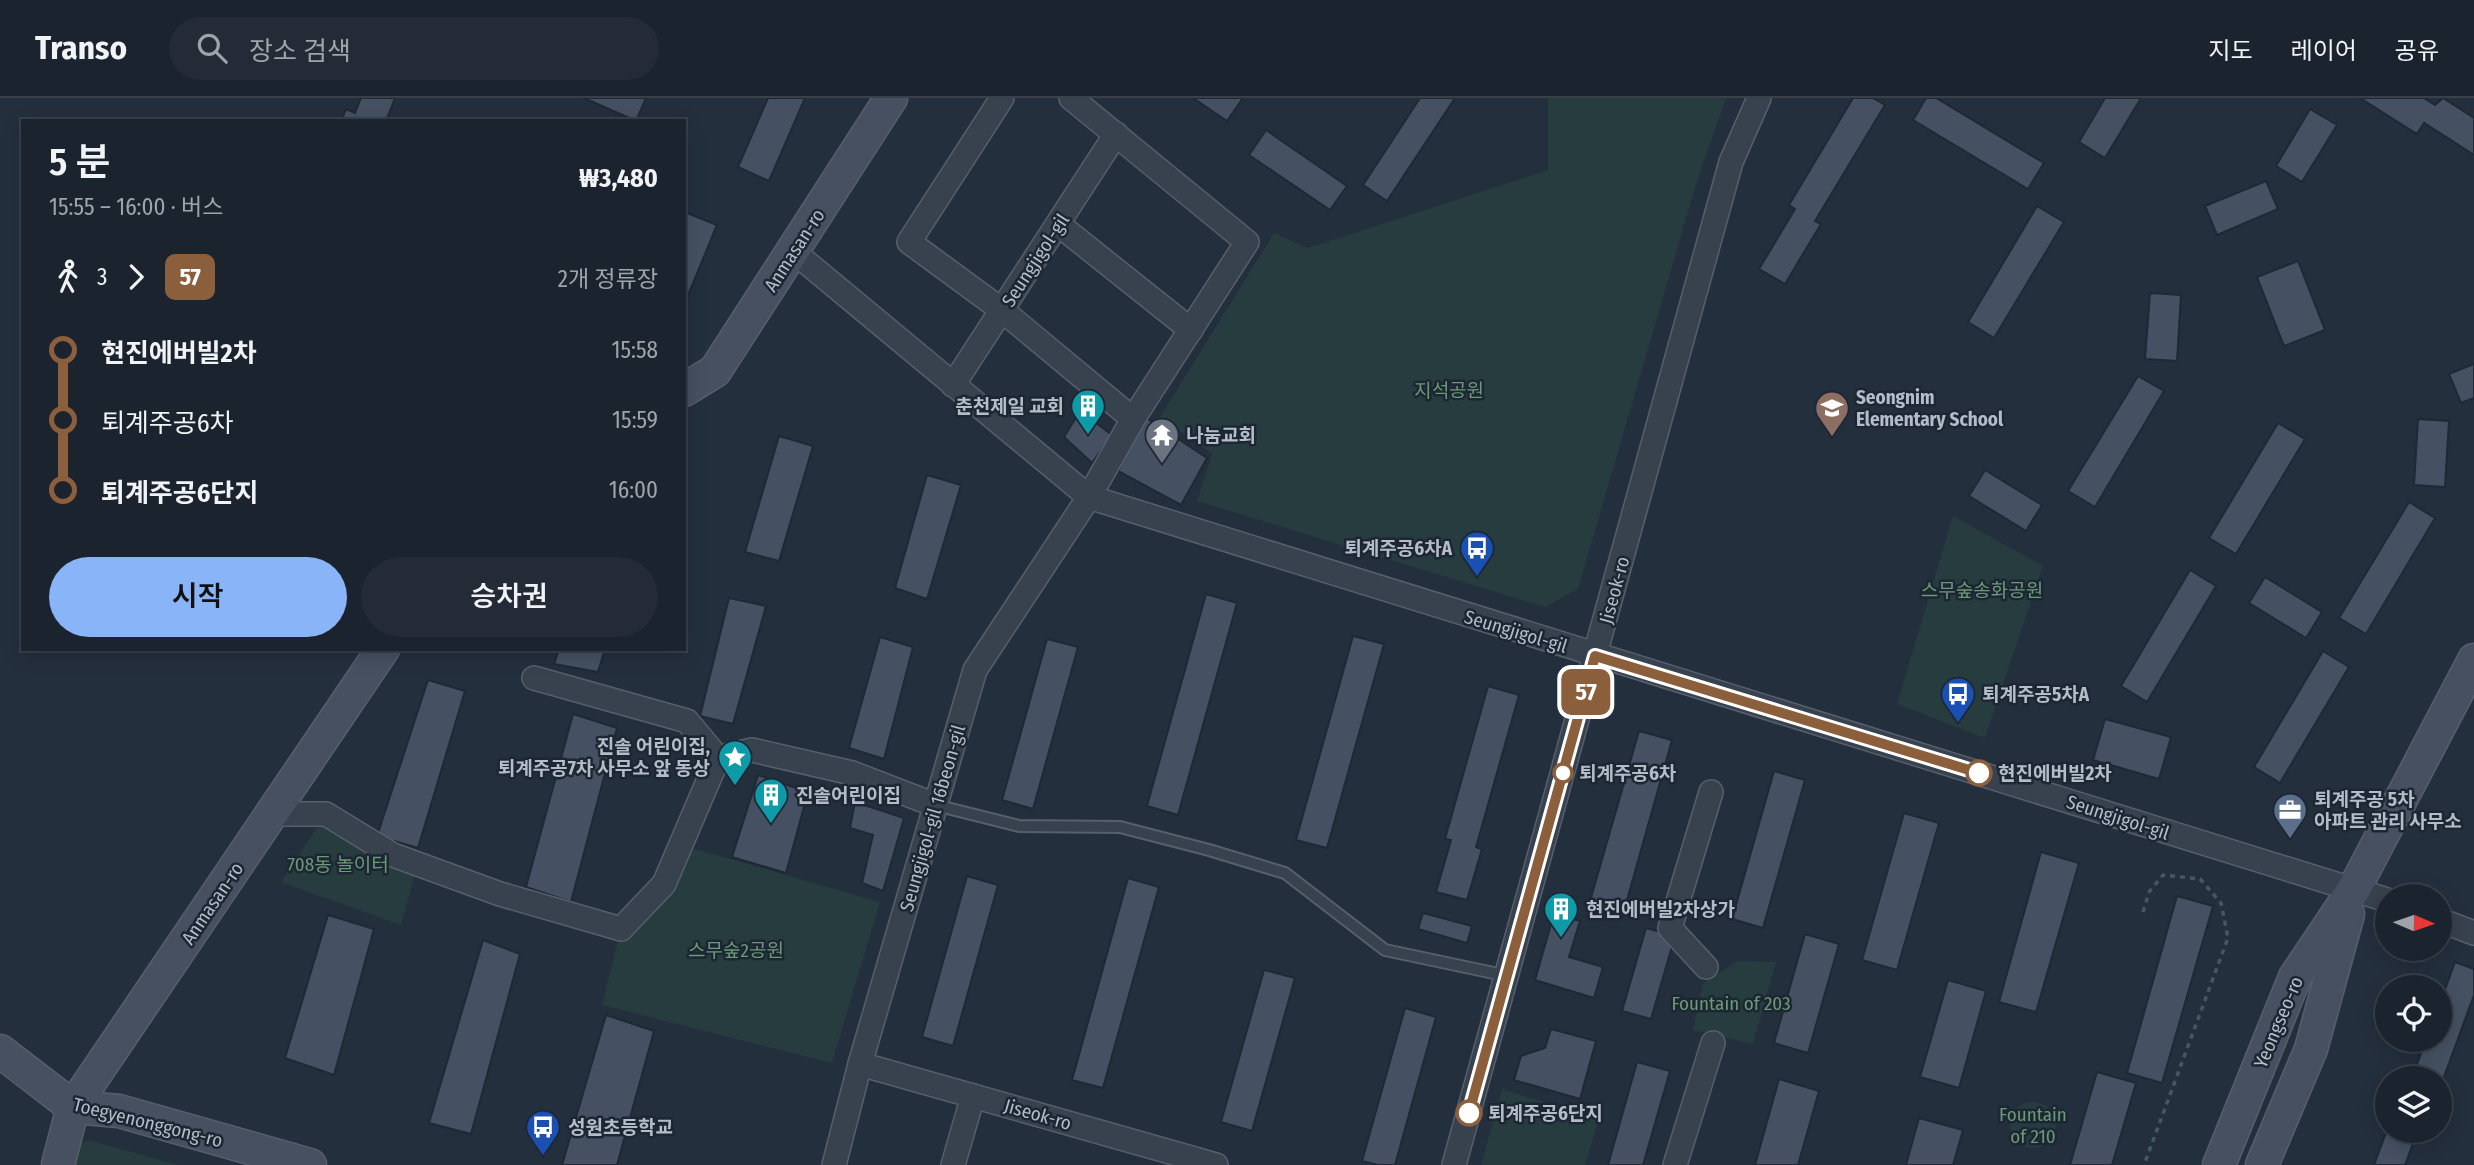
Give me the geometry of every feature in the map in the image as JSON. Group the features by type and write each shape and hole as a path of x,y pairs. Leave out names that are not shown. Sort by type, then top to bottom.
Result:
{"street":[{"name":"Anmasan-ro","path":"686,389 715,370 794,252 891,98"},
{"path":"1002,98 909,242 1003,311 1133,419"},
{"path":"1071,98 1116,134"},
{"name":"Jiseok-ro","path":"1454,1165 1731,162 1759,98"},
{"name":"Seungjigol-gil","path":"953,385 1116,134"},
{"name":"Seungjigol-gil 16beon-gil","path":"834,1165 860,1064 975,670 1089,497 1133,419 1247,242 1116,134"},
{"path":"1058,224 1191,330"},
{"name":"Seungjigol-gil","path":"794,252 1089,497 2375,896"},
{"name":"Anmasan-ro","path":"58,1165 73,1107 382,651"},
{"name":"Yeongseo-ro","path":"2219,1165 2295,977 2354,889 2474,660"},
{"path":"534,678 687,721 718,758"},
{"path":"718,758 752,750 852,773 935,805"},
{"path":"272,814 326,814 393,855 500,894 621,929 664,884 718,758"},
{"path":"1706,967 1670,928 1710,792"},
{"name":"Yeongseo-ro","path":"2262,1165 2311,1049 2354,889"},
{"path":"2452,925 2474,933"},
{"path":"2274,1032 2285,1026 2295,1026 2311,1049"},
{"path":"1675,1165 1713,1043"},
{"name":"Toegyenonggong-ro","path":"0,1051 73,1107 119,1111 310,1165"},
{"name":"Jiseok-ro","path":"860,1064 1190,1161 1216,1165"},
{"path":"953,1165 973,1096"}],"lane":[{"path":"935,805 1019,826 1120,827 1209,850 1285,873 1385,950 1508,976"}],"path":[{"path":"2143,912 2149,891 2163,875 2200,879 2221,903 2228,938 2144,1165"}],"green space":[{"name":"지석공원","path":"1548,98 1726,98 1697,181 1578,589 1545,607 1197,501 1212,454 1160,417 1274,233 1308,248 1548,170"},
{"name":"스무숲송화공원","path":"1953,516 2043,566 1985,738 1897,704"},
{"name":"708동 놀이터","path":"326,814 418,864 401,925 281,882"},
{"name":"스무숲2공원","path":"681,845 880,902 832,1063 602,1005 621,929"},
{"name":"Fountain of 203","path":"1738,961 1776,962 1753,1044 1693,1030 1703,983"},
{"path":"1502,1089 1599,1119 1585,1165 1481,1165"},
{"name":"Fountain of 210","path":"2033,1102 2049,1109 2056,1125 2049,1141 2033,1148 2017,1141 2010,1125 2017,1109"},
{"path":"88,1140 178,1165 69,1165 73,1149"}],"building":[{"path":"361,98 395,98 387,119 342,119 346,109 355,113"},
{"path":"584,98 646,98 637,119"},
{"path":"768,98 805,98 769,181 738,167"},
{"path":"1193,98 1243,98 1227,121"},
{"path":"1420,98 1455,98 1387,201 1363,185"},
{"path":"1853,98 1873,98 1885,105 1815,221 1821,224 1785,284 1759,269 1795,209 1789,205"},
{"path":"1926,98 1936,98 2044,163 2028,189 1913,120"},
{"path":"2105,98 2141,98 2105,158 2079,142"},
{"path":"2360,98 2424,98 2435,105 2443,98 2474,118 2474,155 2424,123 2417,134"},
{"path":"2310,109 2337,125 2302,182 2276,166"},
{"path":"1266,130 1347,186 1330,210 1249,155"},
{"path":"2266,181 2278,209 2217,235 2205,206"},
{"path":"2037,206 2064,222 1994,338 1968,322"},
{"path":"687,213 717,225 686,300"},
{"path":"2298,261 2325,330 2284,346 2257,277"},
{"path":"2150,293 2181,295 2177,361 2145,359"},
{"path":"2474,364 2474,398 2461,403 2449,374"},
{"path":"2138,376 2164,391 2095,507 2068,491"},
{"name":"춘천제일 교회","path":"1080,411 1112,435 1092,463 1064,437"},
{"name":"나눔교회","path":"1145,417 1207,458 1181,505 1118,471"},
{"path":"2418,419 2449,421 2445,487 2414,485"},
{"path":"2278,423 2305,439 2236,554 2209,538"},
{"path":"779,436 813,446 779,561 745,552"},
{"path":"1985,470 2042,505 2026,531 1969,496"},
{"path":"927,475 961,485 927,599 895,588"},
{"path":"2409,502 2435,518 2366,634 2339,618"},
{"path":"2190,570 2216,586 2147,702 2121,686"},
{"path":"2265,577 2322,612 2306,638 2249,603"},
{"path":"1206,594 1237,603 1178,815 1147,806"},
{"path":"729,598 766,606 733,724 700,716"},
{"path":"1353,636 1384,644 1327,848 1296,840"},
{"path":"880,637 913,647 884,759 849,748"},
{"path":"1047,639 1078,647 1033,809 1002,800"},
{"path":"558,651 604,651 598,672 554,664"},
{"path":"2323,651 2349,667 2280,783 2254,767"},
{"path":"428,680 465,691 418,848 377,836"},
{"path":"1488,686 1519,695 1476,847 1482,849 1467,900 1436,892 1451,840 1445,839"},
{"path":"573,714 617,728 571,902 526,887"},
{"path":"2105,719 2171,737 2159,779 2093,760"},
{"path":"1639,731 1672,740 1622,918 1588,908"},
{"path":"1774,771 1805,780 1763,928 1732,919"},
{"name":"진솔어린이집","path":"758,775 808,792 786,873 732,857"},
{"path":"855,802 904,818 883,891 862,883 873,835 850,828"},
{"path":"1904,813 1939,823 1897,970 1862,960"},
{"path":"2041,852 2079,863 2036,1012 1999,1002"},
{"path":"967,876 998,885 953,1046 922,1037"},
{"path":"1128,878 1159,887 1103,1088 1072,1080"},
{"path":"2177,896 2213,906 2162,1083 2127,1073"},
{"path":"1423,913 1472,926 1467,943 1418,929"},
{"name":"현진에버빌2차상가","path":"1554,914 1580,921 1569,957 1603,967 1594,998 1535,980"},
{"path":"328,915 374,929 334,1075 285,1058"},
{"path":"1646,928 1675,936 1651,1019 1622,1011"},
{"path":"1805,934 1839,944 1808,1053 1774,1043"},
{"path":"483,940 520,954 471,1134 429,1123"},
{"path":"2455,962 2474,969 2474,995 2448,1066 2416,1066 2421,1052 2452,1052 2450,975"},
{"path":"1264,970 1295,978 1252,1131 1221,1122"},
{"path":"1948,980 1986,991 1959,1088 1920,1077"},
{"path":"1405,1008 1436,1017 1395,1165 1378,1165 1362,1161"},
{"path":"606,1015 654,1031 617,1165 562,1165"},
{"path":"1551,1029 1596,1041 1580,1099 1514,1080 1521,1056 1545,1048"},
{"path":"1637,1062 1670,1071 1643,1165 1608,1165"},
{"path":"2097,1072 2136,1083 2112,1165 2070,1165"},
{"path":"1779,1079 1819,1091 1798,1165 1755,1165"},
{"path":"1919,1118 1963,1130 1953,1165 1906,1165"},
{"path":"2382,1143 2413,1143 2405,1165 2374,1165"}],"bus line":[{"name":"57","path":"1469,1113 1595,656 1979,773"}],"place":[{"name":"춘천제일 교회","path":"1088,436"},
{"name":"Seongnim Elementary School","path":"1832,438"},
{"name":"나눔교회","path":"1162,465"},
{"name":"퇴계주공6차A","path":"1477,578"},
{"name":"퇴계주공5차A","path":"1958,724"},
{"name":"퇴계주공6차","path":"1563,773"},
{"name":"현진에버빌2차","path":"1979,773"},
{"name":"진솔 어린이집, 퇴계주공7차 사무소 앞 동상","path":"735,787"},
{"name":"진솔어린이집","path":"771,825"},
{"name":"퇴계주공 5차 아파트 관리 사무소","path":"2290,840"},
{"name":"현진에버빌2차상가","path":"1561,939"},
{"name":"퇴계주공6단지","path":"1469,1113"},
{"name":"성원초등학교","path":"543,1157"}]}
